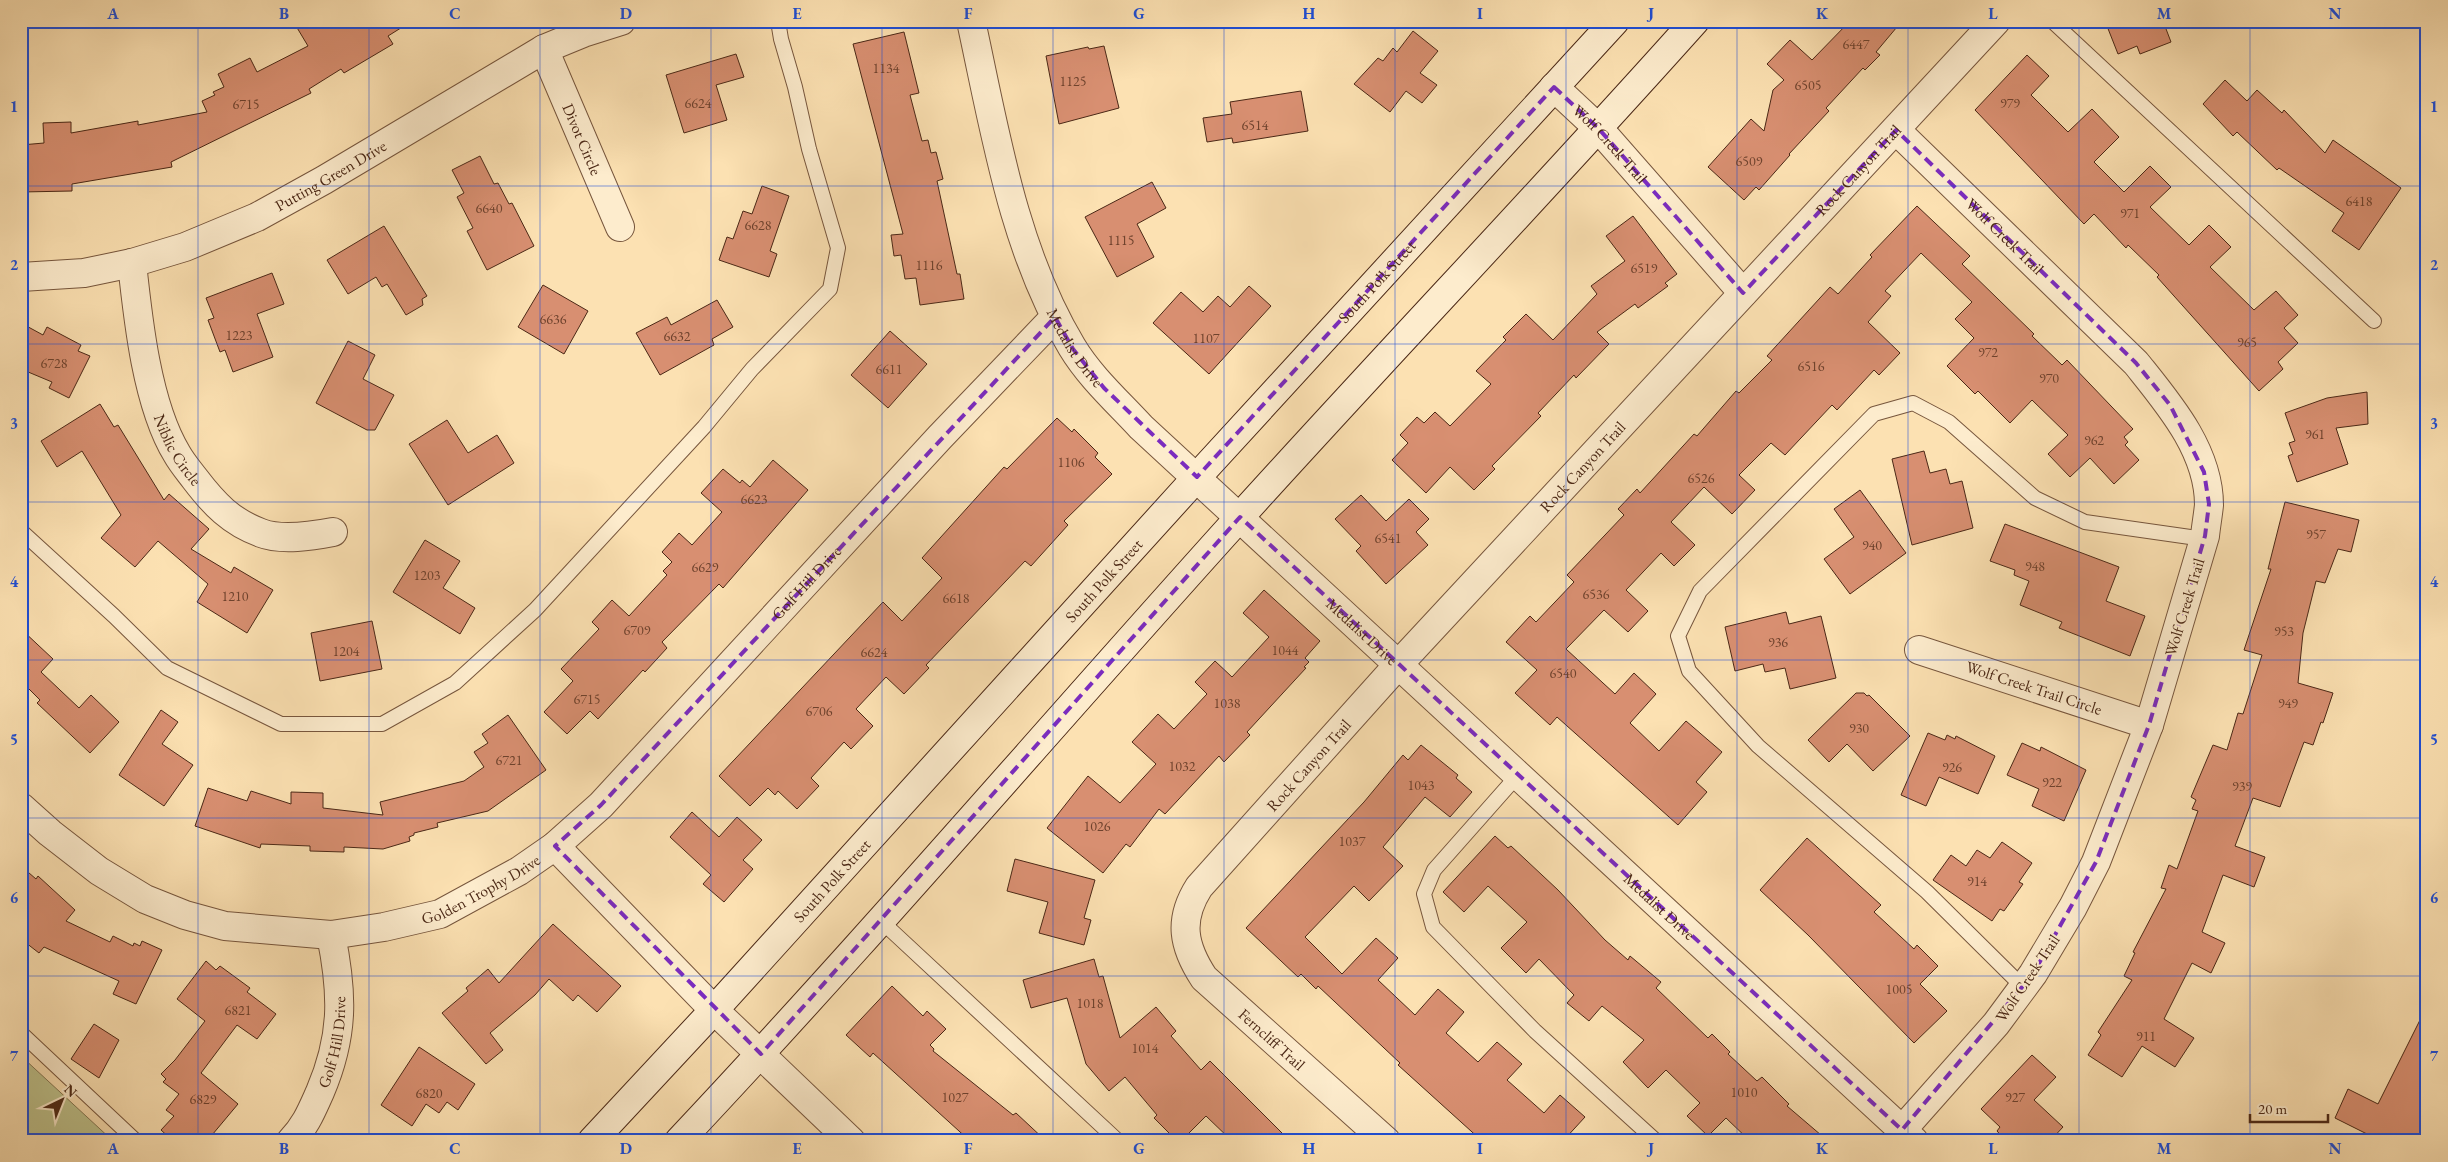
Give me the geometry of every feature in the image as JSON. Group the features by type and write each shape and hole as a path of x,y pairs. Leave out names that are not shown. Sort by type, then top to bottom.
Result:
{"street":[{"name":"Putting Green Drive","path":"21,278 84,273 132,263 185,247 256,217 324,180 544,49 584,33 622,21"},
{"name":"Medalist Drive","path":"971,21 994,125 1021,232 1036,276 1055,317 1073,349 1104,388 1141,427 1908,1136"},
{"name":"South Polk Street","path":"592,1141 714,1010 1196,477 1616,21"},
{"path":"679,1141 761,1054 1240,517 1599,129 1695,21"},
{"name":"Rock Canyon Trail","path":"1184,921 1189,903 1199,887 1398,665 1996,21"},
{"name":"Divot Circle","path":"544,49 620,227"},
{"name":"Wolf Creek Trail","path":"1554,87 1599,129 1743,293"},
{"name":"Wolf Creek Trail","path":"1896,130 2136,363 2170,405 2192,443 2204,472 2209,504 2204,539 2149,726 2096,862 2073,907 2023,987 1908,1136"},
{"name":"Niblic Circle","path":"132,263 139,328 161,419 176,454 214,504 235,520 263,534 305,538 333,532"},
{"name":"Golf Hill Drive","path":"555,846 601,805 940,437 1055,317"},
{"name":"Wolf Creek Trail Circle","path":"1919,650 2149,726"},
{"name":"Golden Trophy Drive","path":"21,807 50,833 99,871 145,899 185,915 225,926 331,935 384,927 440,914 489,889 555,846 714,1010 851,1141"},
{"name":"Ferncliff Trail","path":"1184,921 1187,942 1194,963 1204,978 1386,1141"},
{"name":"Golf Hill Drive","path":"291,1141 306,1125 335,1052 340,1018 337,963 331,935"}],"lane":[{"path":"21,531 114,616 167,668 281,724 382,724 455,683 535,610 704,427 752,369 830,288 838,248 809,149 778,21"},
{"path":"2052,21 2374,321"},
{"path":"2023,987 1927,892 1758,746 1689,671 1678,636 1700,591 1874,414 1913,403 1949,422 2035,498 2084,522 2204,539"},
{"path":"1518,775 1434,870 1424,894 1433,927 1535,1031 1656,1141"},
{"path":"880,920 1118,1141"},
{"path":"21,1033 136,1141"}],"highlighted area":[{"path":"1554,87 1599,129 1743,293 1896,130 2136,363 2170,405 2204,472 2209,504 2205,536 2149,725 2096,862 2033,974 1902,1130 1240,517 761,1054 555,846 601,805 1055,317 1073,349 1104,388 1197,477"}],"green space":[{"path":"21,1056 113,1141 21,1141"}],"building":[{"path":"293,21 412,21 388,36 393,44 344,73 341,69 309,89 311,93 171,162 172,167 72,184 72,191 21,192 21,145 44,143 43,123 71,122 71,133 138,121 138,125 207,112 202,101 215,95 213,92 224,87 218,74 250,58 257,72 308,46"},
{"path":"1850,21 1902,21 1876,52 1880,55 1865,70 1863,68 1826,108 1829,111 1759,190 1756,187 1744,200 1708,167 1751,119 1764,131 1773,90 1784,80 1767,64 1790,40 1812,60"},
{"path":"2105,21 2163,21 2171,42 2140,54 2137,46 2118,54"},
{"path":"1413,31 1438,51 1420,73 1437,85 1422,103 1406,91 1390,112 1354,84 1378,58 1383,61 1393,48 1397,52"},
{"path":"904,32 919,93 910,95 922,141 928,140 931,153 936,152 943,179 937,181 957,274 960,274 964,299 920,305 916,278 905,279 901,255 894,256 891,235 903,234 853,44"},
{"path":"1104,46 1119,108 1059,124 1046,56 1088,47 1089,49"},
{"path":"736,54 744,77 716,85 727,120 684,133 666,75"},
{"path":"2027,55 2049,76 2031,95 2068,132 2092,109 2119,137 2094,162 2124,192 2150,166 2171,187 2150,207 2189,245 2209,225 2231,247 2210,267 2254,310 2276,291 2298,315 2284,328 2298,343 2278,362 2283,369 2259,391 2157,277 2159,275 2128,245 2126,248 2094,214 2084,224 1975,110"},
{"path":"2225,80 2247,101 2257,90 2282,113 2284,110 2325,153 2333,140 2401,188 2359,250 2332,231 2344,213 2279,168 2277,170 2237,132 2233,136 2203,104"},
{"path":"1301,91 1308,131 1233,143 1232,138 1207,142 1203,118 1232,114 1230,102"},
{"path":"480,156 494,184 498,183 509,204 512,203 534,246 487,270 467,231 473,228 457,197 464,193 452,170"},
{"path":"1152,182 1166,208 1137,224 1154,257 1117,277 1085,217"},
{"path":"762,186 789,196 770,251 777,254 769,277 719,260 727,237 733,239 743,211 752,214"},
{"path":"1917,206 1970,256 1962,264 2034,334 2032,336 2062,365 2067,360 2133,429 2124,437 2128,442 2125,445 2139,460 2114,484 2090,458 2070,477 2048,454 2068,435 2032,400 2010,423 1978,391 1975,394 1947,366 1974,338 1955,319 1972,302 1921,253 1885,291 1891,296 1868,322 1900,353 1879,375 1874,370 1837,410 1832,405 1785,455 1771,443 1739,475 1755,490 1732,514 1704,487 1671,522 1695,545 1674,566 1661,553 1626,590 1648,611 1628,632 1604,610 1566,649 1615,694 1634,673 1656,694 1630,723 1659,751 1686,721 1722,752 1696,782 1707,792 1678,825 1557,717 1550,725 1515,693 1537,670 1506,642 1530,616 1536,622 1574,582 1567,575 1624,515 1618,509 1637,489 1640,493 1694,434 1697,436 1736,391 1739,393 1772,360 1767,356 1830,287 1838,294 1872,257 1870,255"},
{"path":"1633,216 1677,274 1665,283 1668,286 1638,308 1635,304 1597,332 1609,344 1576,378 1574,375 1538,413 1541,416 1492,466 1495,469 1474,490 1450,467 1426,493 1392,460 1408,443 1400,435 1417,417 1424,423 1435,412 1450,426 1491,384 1476,371 1506,340 1503,337 1526,314 1553,340 1597,294 1591,286 1625,261 1606,236"},
{"path":"384,226 427,296 422,299 423,305 406,315 387,284 382,287 376,277 348,294 327,260"},
{"path":"272,273 284,304 257,314 273,357 233,372 225,350 220,352 208,320 214,318 206,298"},
{"path":"543,285 588,311 564,354 518,327"},
{"path":"1249,286 1271,306 1209,374 1153,323 1181,292 1203,312 1218,296 1230,307"},
{"path":"717,300 733,327 712,339 714,345 660,375 636,333 667,317 671,325"},
{"path":"21,323 43,335 47,327 81,345 78,351 90,356 69,398 49,388 52,382 21,369"},
{"path":"890,331 927,364 888,408 851,375"},
{"path":"348,341 375,355 363,379 394,395 375,430 367,430 316,403"},
{"path":"2367,392 2368,424 2336,428 2348,464 2297,482 2288,456 2293,454 2289,443 2295,441 2285,413 2327,398"},
{"path":"100,404 114,427 118,425 164,500 169,494 209,529 191,549 231,573 234,567 273,590 247,633 197,602 208,584 158,541 135,567 101,538 121,515 82,451 57,467 41,441"},
{"path":"1057,418 1072,432 1074,429 1098,453 1095,457 1112,474 1064,521 1068,525 1031,566 1025,561 926,665 929,668 904,694 886,677 856,709 873,726 851,749 844,742 811,778 819,786 797,809 778,791 775,795 768,788 750,806 719,776 883,602 902,621 942,578 922,558 1004,467 1007,469"},
{"path":"447,420 468,453 497,435 514,463 448,505 409,444"},
{"path":"1924,451 1930,473 1946,469 1950,484 1962,481 1973,528 1912,545 1892,459"},
{"path":"773,460 808,490 723,588 719,584 662,642 667,648 645,672 643,670 598,719 590,711 567,734 544,712 573,681 561,669 599,629 592,622 612,600 629,616 667,575 663,571 672,562 662,552 679,533 692,545 722,512 701,493 723,469 740,483 742,480 750,487"},
{"path":"1860,490 1906,553 1850,594 1824,559 1854,537 1834,509"},
{"path":"1361,495 1386,521 1409,499 1429,519 1416,532 1428,545 1386,584 1356,551 1361,546 1335,519"},
{"path":"2285,502 2359,520 2351,552 2338,549 2325,583 2316,581 2303,633 2298,683 2333,693 2313,745 2304,742 2280,807 2253,798 2235,846 2265,857 2254,887 2223,875 2202,932 2225,943 2211,973 2192,963 2164,1019 2194,1038 2175,1067 2142,1046 2122,1077 2088,1055 2101,1035 2098,1032 2132,980 2124,976 2135,953 2133,952 2166,889 2161,888 2169,865 2177,869 2198,811 2192,809 2196,800 2191,797 2213,745 2227,750 2238,713 2243,714 2262,655 2244,650 2271,569 2268,569"},
{"path":"2005,524 2119,567 2106,601 2145,616 2130,656 2059,628 2062,622 2020,605 2029,581 2014,575 2015,570 1990,561"},
{"path":"425,540 460,561 443,588 475,608 460,634 393,592"},
{"path":"1264,590 1320,641 1305,658 1309,662 1304,667 1306,668 1247,732 1250,735 1224,762 1219,756 1165,814 1159,809 1130,847 1126,844 1103,873 1047,828 1088,776 1120,803 1156,764 1132,742 1158,714 1174,729 1207,694 1195,682 1215,661 1232,677 1269,637 1243,613"},
{"path":"1786,612 1789,624 1821,616 1836,678 1790,689 1785,668 1765,672 1763,664 1735,671 1725,627"},
{"path":"372,621 382,669 320,681 311,633"},
{"path":"21,629 53,659 41,672 79,708 91,695 119,722 90,753 37,703 40,700 27,687 21,693"},
{"path":"1856,693 1869,695 1910,736 1873,771 1847,744 1829,762 1808,740"},
{"path":"161,710 178,722 162,744 193,765 164,806 119,775"},
{"path":"508,715 546,770 488,811 437,823 438,827 414,833 414,835 409,837 410,841 383,849 344,847 344,852 310,851 310,846 261,844 260,848 195,826 208,788 247,801 251,791 291,804 291,792 323,793 323,808 383,815 380,802 464,781 484,767 474,752 488,743 482,734"},
{"path":"1928,733 1945,740 1947,735 1955,739 1956,736 1995,756 1978,794 1939,777 1926,806 1901,795"},
{"path":"2022,743 2040,751 2041,747 2086,770 2064,821 2032,806 2039,789 2007,775"},
{"path":"1421,745 1458,775 1456,778 1472,792 1450,817 1425,797 1383,847 1403,866 1369,901 1354,886 1305,937 1342,974 1376,938 1398,958 1378,980 1415,1015 1438,989 1464,1012 1446,1033 1478,1062 1497,1042 1522,1064 1507,1080 1544,1113 1560,1095 1585,1117 1563,1141 1482,1141 1398,1065 1400,1063 1318,986 1316,989 1301,974 1298,977 1246,928 1364,802 1403,755 1408,760"},
{"path":"692,812 719,837 737,817 762,840 743,860 753,869 724,902 703,884 711,875 670,837"},
{"path":"1495,836 1508,848 1511,846 1558,890 1605,940 1628,960 1630,956 1661,982 1656,988 1708,1038 1712,1034 1730,1052 1728,1054 1757,1081 1762,1077 1789,1104 1787,1106 1828,1141 1750,1141 1726,1118 1708,1136 1687,1116 1700,1103 1666,1070 1648,1088 1623,1062 1644,1040 1602,1006 1589,1021 1567,1003 1574,995 1539,959 1526,973 1501,948 1527,922 1488,886 1464,912 1443,892"},
{"path":"1807,838 1881,905 1874,912 1914,949 1917,945 1938,966 1920,984 1947,1011 1914,1043 1808,935 1760,890"},
{"path":"2002,842 2032,863 2019,882 2023,884 2004,911 2000,909 1992,921 1933,880 1951,855 1966,866 1977,850 1990,858"},
{"path":"1015,859 1095,880 1084,918 1091,920 1084,945 1039,933 1048,902 1007,891"},
{"path":"21,866 36,879 38,876 75,910 66,921 110,942 113,936 133,946 134,943 140,946 142,941 162,950 136,1004 113,994 119,981 44,947 39,953 21,939"},
{"path":"553,924 621,986 597,1012 578,995 573,1001 549,979 535,995 490,1033 503,1050 486,1064 442,1013 468,991 466,988 488,969 499,983"},
{"path":"1094,959 1099,977 1103,976 1120,1038 1156,1007 1176,1031 1171,1036 1201,1070 1210,1061 1290,1141 1232,1141 1206,1116 1181,1141 1177,1141 1154,1118 1157,1115 1125,1077 1109,1091 1086,1064 1067,998 1031,1008 1023,980"},
{"path":"206,961 216,970 220,966 250,988 247,992 276,1014 257,1039 237,1025 201,1073 238,1104 207,1141 173,1141 161,1130 174,1116 166,1110 179,1094 163,1082 166,1079 161,1074 175,1060 205,1021 177,999"},
{"path":"892,986 923,1016 927,1011 946,1029 930,1045 934,1049 933,1051 1013,1115 1016,1113 1046,1141 970,1141 873,1053 870,1057 846,1035"},
{"path":"2427,1006 2427,1121 2417,1141 2363,1141 2367,1134 2335,1118 2348,1089 2378,1104"},
{"path":"94,1024 119,1040 99,1078 71,1059"},
{"path":"419,1047 475,1084 458,1110 447,1102 439,1113 426,1104 412,1126 381,1105"},
{"path":"2032,1055 2056,1077 2034,1100 2063,1127 2050,1141 2006,1141 1997,1131 2000,1127 1981,1109"}]}
